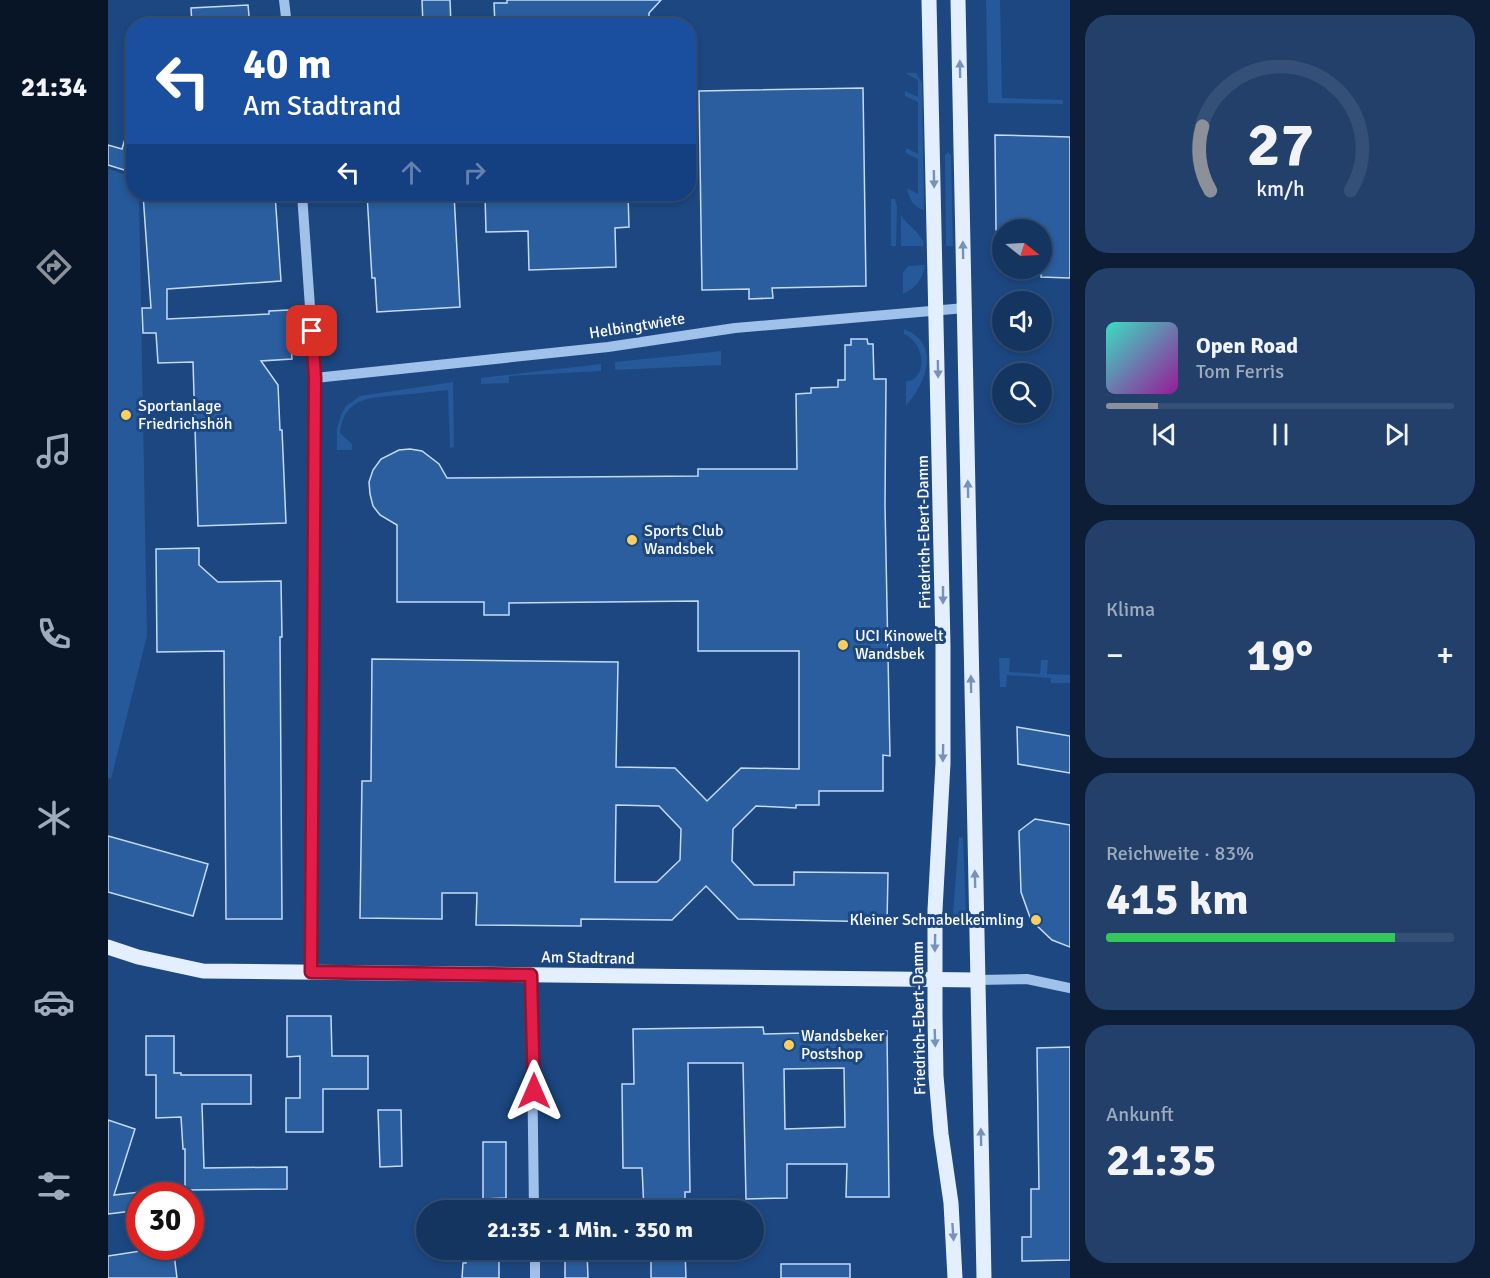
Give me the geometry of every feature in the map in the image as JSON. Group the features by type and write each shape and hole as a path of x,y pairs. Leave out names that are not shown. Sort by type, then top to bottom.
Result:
{"main road":[{"name":"Friedrich-Ebert-Damm","path":"929,0 942,544 943,683 943,763 935,910 934,980 936,1076 941,1134 951,1203 955,1278"},
{"path":"958,0 984,1278"},
{"name":"Am Stadtrand","path":"108,948 204,971 977,980"}],"street":[{"path":"284,0 286,18"},
{"path":"302,201 315,378 311,972"},
{"name":"Helbingtwiete","path":"315,378 608,347 735,328 964,308"},
{"path":"531,975 534,1200"},
{"name":"Am Stadtrand","path":"977,980 1027,979 1070,988"},
{"path":"535,1260 535,1278"}],"shaded area":[{"path":"986,0 1000,0 1002,98 1063,100 1063,104 988,103"},
{"path":"905,73 916,73 922,83 924,210 912,202 907,188 918,194 918,159 906,153 906,148 918,154 918,102 905,96 905,91 918,97 918,80"},
{"path":"948,152 951,155 953,246 946,246 945,155"},
{"name":"Sportanlage Friedrichshöh","path":"108,169 126,175 126,201 139,201 147,636 111,779 108,778"},
{"path":"891,199 895,199 897,207 896,246 891,246"},
{"path":"901,215 919,235 923,246 901,246"},
{"path":"925,265 923,275 918,282 903,294 903,273 908,266"},
{"path":"904,329 916,336 923,344 927,354 924,375 906,406 906,381 918,375 922,361 917,346 904,334"},
{"path":"721,351 721,365 615,370 615,362"},
{"path":"601,364 601,371 509,376 509,383 481,384 481,378"},
{"path":"453,382 454,447 450,448 448,390 370,398 361,401 347,412 342,421 340,433 352,444 352,450 337,450 337,428 342,413 346,406 360,396"},
{"path":"999,658 1010,658 1009,672 1040,674 1041,660 1048,660 1047,674 1070,675 1070,683 1051,683 1051,678 1007,675 1006,687 1000,687"},
{"path":"959,837 963,838 966,913 964,916 953,914"}],"building":[{"path":"422,0 450,0 451,18 423,18"},
{"path":"507,0 661,0 649,13 649,18 495,18 494,3 507,3"},
{"path":"248,5 249,18 192,18 191,8"},
{"path":"863,88 866,286 772,288 773,298 749,299 749,289 702,290 699,91"},
{"path":"995,135 1070,137 1070,278 1052,277 1052,219 996,219"},
{"path":"126,136 126,171 108,165 108,145 122,149"},
{"path":"143,201 275,201 281,281 167,289 167,319 269,314 269,311 289,310 292,359 261,361 278,385 286,523 198,526 193,362 158,363 156,333 143,333 142,308 151,308"},
{"path":"367,201 454,201 460,307 377,312 375,278 372,278"},
{"path":"485,201 628,201 629,227 615,228 616,267 529,270 528,231 486,232"},
{"path":"851,339 867,339 868,344 873,344 874,379 886,379 885,505 890,756 883,755 883,791 819,791 819,805 796,805 796,808 756,806 733,829 732,861 754,885 794,885 794,872 888,873 887,922 738,919 706,886 672,920 581,919 581,926 476,925 477,893 442,893 442,919 360,918 362,781 371,781 372,659 618,662 616,767 675,768 707,801 741,768 799,769 799,651 698,651 698,601 509,603 509,615 484,615 484,602 397,602 397,525 380,515 373,506 370,494 369,482 373,470 381,459 399,450 422,451 439,464 447,478 698,476 698,469 797,469 796,394 811,393 811,388 838,387 838,380 845,380 845,345 851,345","holes":["616,805 659,806 681,829 680,860 657,882 615,882"]},
{"path":"199,548 199,565 218,582 281,581 282,919 226,919 224,651 157,652 156,549"},
{"path":"1017,727 1070,736 1070,773 1018,764"},
{"path":"1035,819 1070,825 1070,947 1052,940 1031,920 1021,892 1019,831"},
{"path":"108,836 208,864 193,916 108,892"},
{"path":"287,1016 331,1016 332,1056 368,1056 368,1089 323,1089 323,1132 286,1132 286,1098 300,1098 300,1056 287,1057"},
{"path":"763,1027 764,1034 887,1031 889,1197 846,1197 847,1164 787,1164 787,1198 746,1199 743,1063 688,1063 690,1192 685,1192 685,1200 644,1200 642,1168 623,1168 622,1084 634,1084 633,1029","holes":["844,1068 845,1127 785,1129 784,1069"]},
{"path":"146,1036 174,1036 174,1073 181,1073 181,1075 251,1075 251,1104 202,1104 204,1168 287,1167 287,1189 204,1190 204,1182 185,1182 185,1149 183,1149 181,1117 156,1118 156,1075 146,1075"},
{"path":"1070,1047 1070,1260 1022,1261 1022,1237 1031,1237 1031,1189 1039,1189 1037,1048"},
{"path":"378,1110 401,1110 402,1166 380,1167"},
{"path":"108,1120 135,1129 114,1195 126,1194 126,1212 108,1214"},
{"path":"483,1142 506,1142 506,1198 483,1199"},
{"path":"126,1253 126,1260 175,1260 177,1278 108,1278 108,1256"},
{"path":"466,1260 499,1260 499,1278 462,1278 463,1263 466,1263"},
{"path":"565,1260 587,1260 588,1278 565,1278"},
{"path":"651,1260 685,1260 686,1278 651,1278"},
{"path":"781,1264 850,1264 850,1278 781,1278"}],"place":[{"name":"Sportanlage Friedrichshöh","path":"126,415"},
{"name":"Sports Club Wandsbek","path":"632,540"},
{"name":"UCI Kinowelt Wandsbek","path":"843,645"},
{"name":"Kleiner Schnabelkeimling","path":"1036,920"},
{"name":"Wandsbeker Postshop","path":"789,1045"}],"route":[{"path":"312,331 315,378 311,972 531,975 534,1091"}]}
